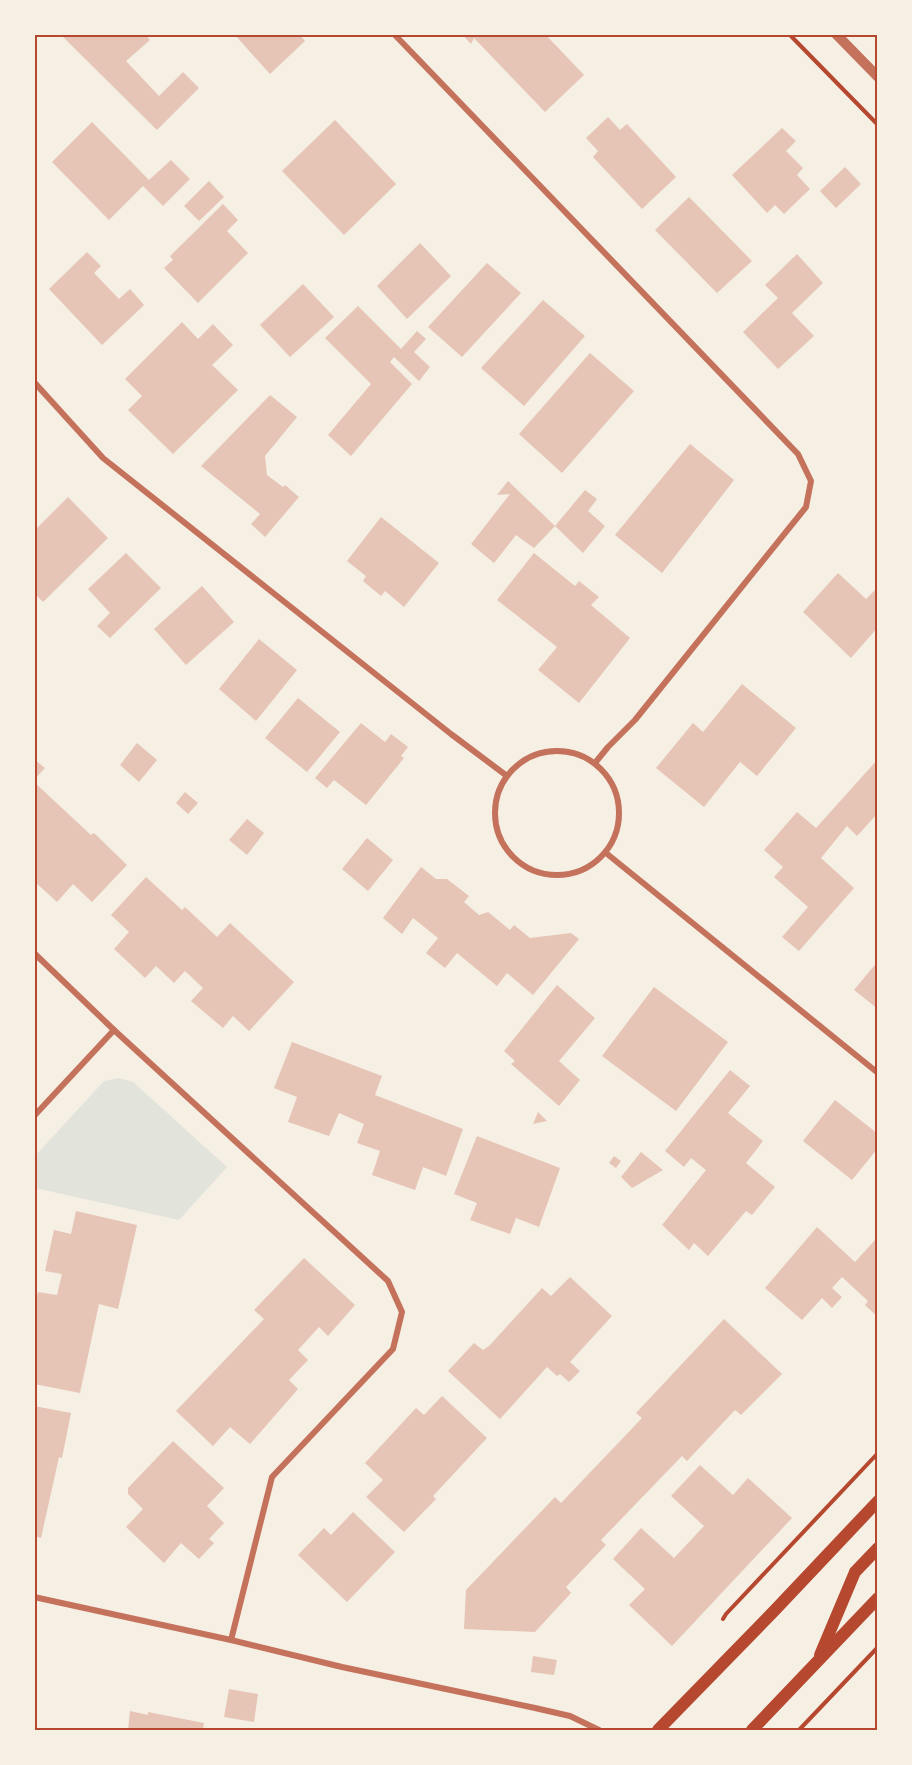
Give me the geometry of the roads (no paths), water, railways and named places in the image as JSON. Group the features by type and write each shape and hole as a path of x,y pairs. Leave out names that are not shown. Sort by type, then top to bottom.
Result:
{"main road":[{"path":"658,1731 878,1500"},
{"path":"816,1664 855,1572 878,1548"},
{"path":"752,1731 878,1598"}],"street":[{"path":"394,34 798,454 811,481 806,507 635,720 595,763"},
{"path":"836,34 878,78"},
{"path":"34,382 103,458 507,776"},
{"path":"558,750 577,754 595,763 609,777 618,795 620,815 616,835 606,852 590,867 569,874 548,874 528,868 511,855 500,836 494,816 497,795 507,776 521,761 539,753 558,750"},
{"path":"606,852 878,1073"},
{"path":"34,952 114,1030 388,1281 402,1312 393,1349 272,1477 231,1640"},
{"path":"34,1116 114,1030"},
{"path":"34,1597 570,1716 599,1731"}]}
